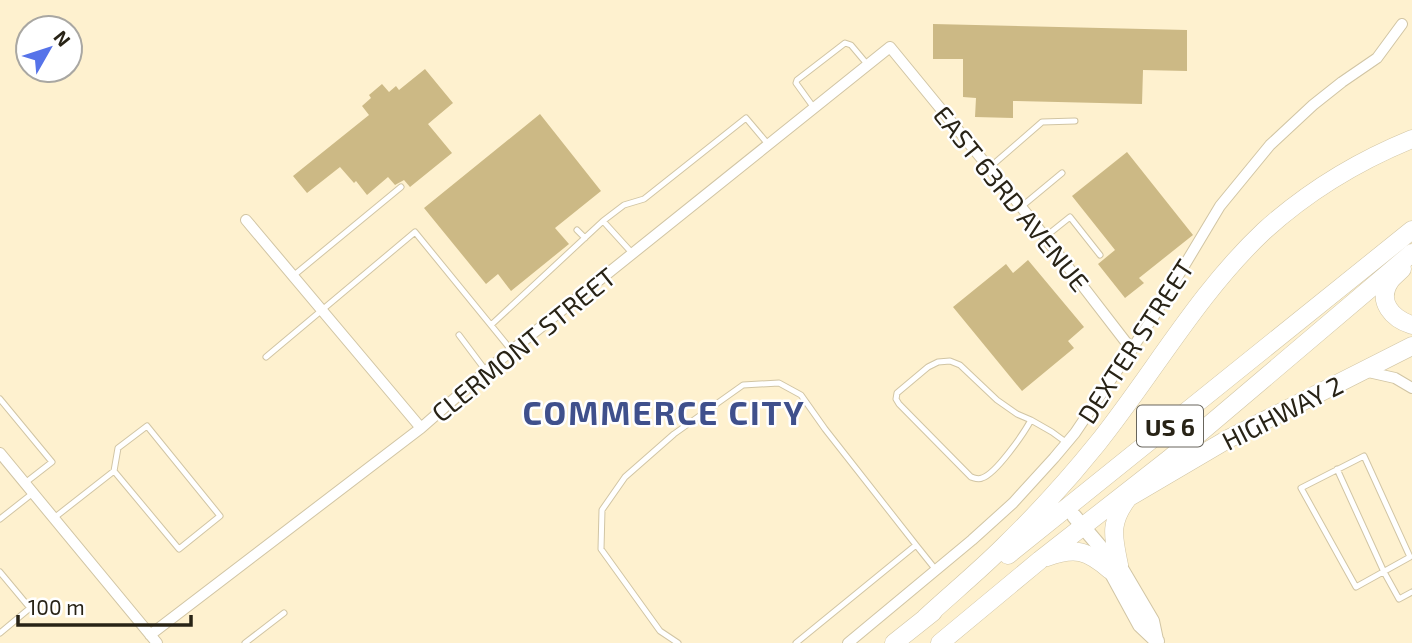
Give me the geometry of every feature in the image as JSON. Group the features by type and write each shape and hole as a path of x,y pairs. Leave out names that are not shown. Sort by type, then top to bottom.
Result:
{"main road":[{"path":"925,618 1055,495 1103,436 1196,309 1264,231 1328,182 1412,139"},
{"name":"US 6","path":"894,643 1032,537 1412,230"},
{"name":"US 6","path":"940,643 1040,560 1078,521 1191,442 1412,253"},
{"path":"1409,347 1385,300 1390,281 1412,259"},
{"path":"1389,310 1399,321 1412,325"},
{"name":"HIGHWAY 2","path":"1078,521 1128,498 1228,439 1409,347"},
{"path":"1040,560 1069,551 1090,554 1112,563 1114,523 1118,511 1128,498"}],"street":[{"name":"DEXTER STREET","path":"848,643 1013,503 1067,443 1132,350 1220,206 1270,145 1313,105 1377,58 1402,23"},
{"name":"EAST 63RD AVENUE","path":"890,47 1045,237 1132,350"},
{"name":"CLERMONT STREET","path":"153,639 421,428 486,371 890,47"},
{"path":"246,220 421,428"},
{"path":"1364,371 1395,378 1412,388"},
{"path":"0,453 153,639"},
{"path":"1078,521 1112,563 1140,625 1157,642"}],"lane":[{"path":"814,108 796,83 797,80 845,43 851,45 868,65"},
{"path":"491,325 603,221 624,205 643,198 746,118 768,145"},
{"path":"989,168 1042,122 1075,121"},
{"path":"1021,207 1062,173"},
{"path":"293,276 401,187"},
{"path":"1045,237 1070,217 1100,255"},
{"path":"603,221 633,254"},
{"path":"577,230 585,238"},
{"path":"266,357 415,232 512,351"},
{"path":"458,335 486,371"},
{"path":"1031,420 990,474 976,479 899,404 897,393 928,367 938,362 950,361 960,365 997,400 1017,414 1031,420 1067,443"},
{"path":"678,643 660,631 601,549 602,510 625,477 674,434 743,385 779,383 801,395 936,570"},
{"path":"0,399 52,462 25,483"},
{"path":"54,518 114,471 118,448 147,426 220,516 179,549 114,471"},
{"path":"1364,456 1410,557 1356,587 1301,488 1337,469 1364,456"},
{"path":"1337,469 1399,599 1412,592"},
{"path":"0,519 33,493"},
{"path":"796,643 916,545"},
{"path":"0,572 30,608 0,633"},
{"path":"245,643 284,613"}],"building":[{"path":"933,24 1187,30 1187,71 1143,70 1142,104 1013,101 1013,118 975,117 976,98 963,97 963,59 933,59"},
{"path":"425,69 453,103 428,124 452,153 410,187 404,180 395,185 388,177 367,195 340,167 307,193 293,176 369,115 362,106 371,98 369,95 382,84 389,92 396,86 399,90"},
{"path":"540,114 601,191 555,228 569,244 511,291 498,274 486,284 424,208"},
{"path":"1127,152 1193,235 1139,278 1144,283 1125,298 1098,264 1115,250 1072,196"},
{"path":"1028,260 1084,327 1068,341 1074,348 1022,391 953,307 1006,264 1013,273"}],"district":[{"name":"COMMERCE CITY","path":"664,412"}]}
